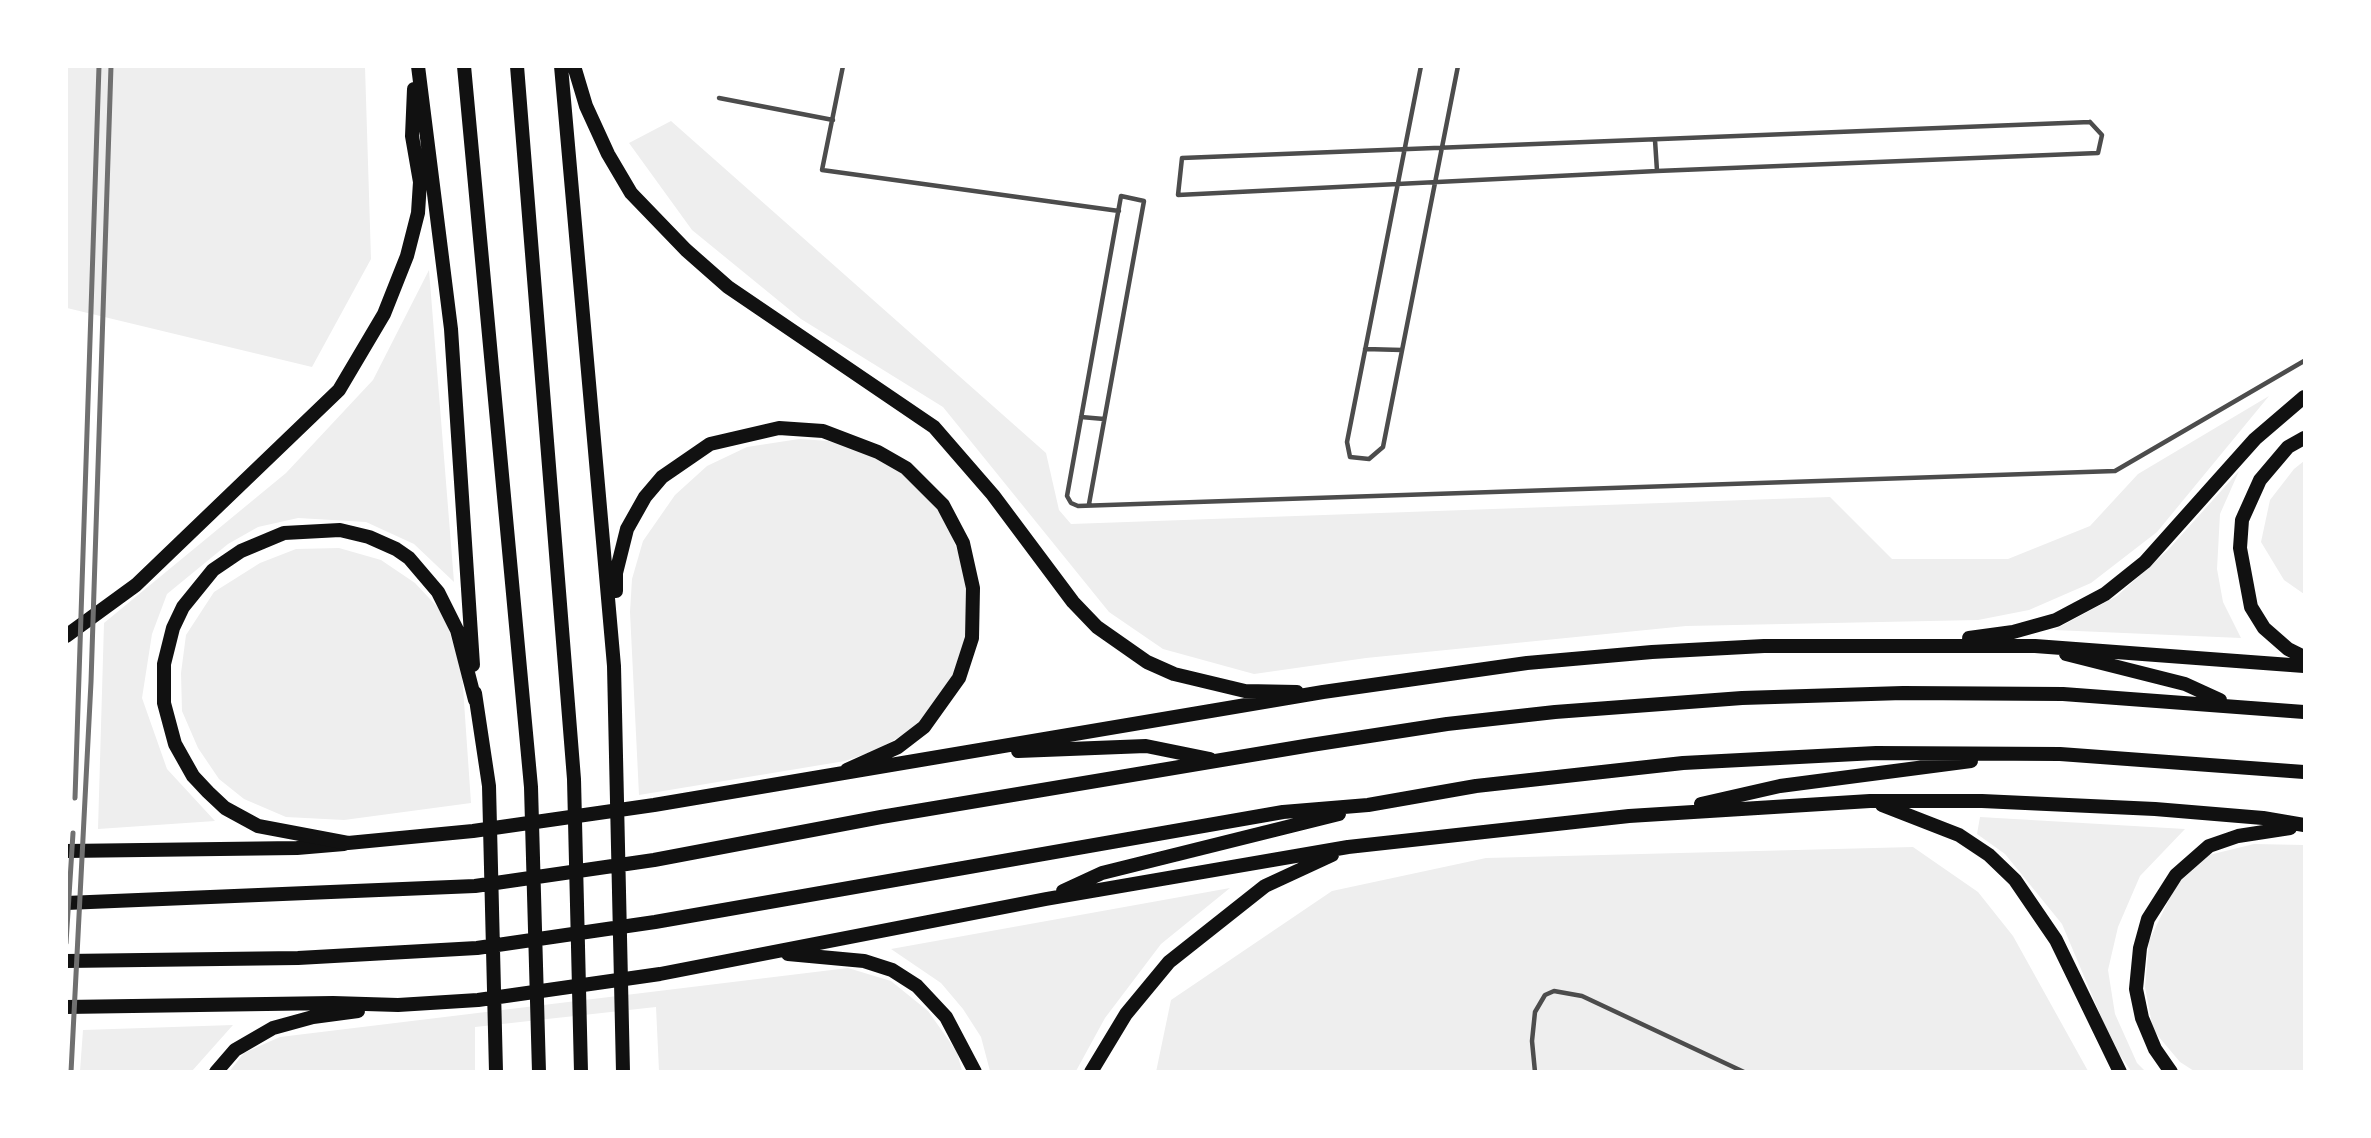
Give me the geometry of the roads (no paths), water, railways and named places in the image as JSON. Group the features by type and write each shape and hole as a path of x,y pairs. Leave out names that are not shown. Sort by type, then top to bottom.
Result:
{"main road":[{"path":"66,636 136,585 339,390 384,314 407,256 418,213 420,182 412,136 416,66"},
{"path":"416,66 451,330 475,700"},
{"path":"464,66 531,786 539,1072"},
{"path":"517,66 574,779 581,1072"},
{"path":"561,66 614,666 624,1012 623,1072"},
{"path":"574,66 586,106 608,154 631,193 686,250 728,287 934,426 993,495 1073,602 1097,627 1147,662 1174,674 1245,691 1323,692"},
{"path":"1917,644 2013,632 2056,620 2105,594 2145,562 2255,439 2305,397"},
{"path":"614,666 619,557 627,529 645,497 662,477 710,444 779,428 823,431 878,452 906,468 927,486 950,517 963,543 971,571 974,623 959,678 924,727 898,747 835,776"},
{"path":"2305,438 2288,447 2260,480 2242,520 2240,548 2251,607 2264,628 2288,649 2305,657"},
{"path":"348,843 283,832 241,818 208,792 183,761 164,704 164,664 173,628 196,588 213,570 241,551 284,533 322,529 369,537 409,558 438,592 457,630 475,700 489,786 496,1072"},
{"path":"66,851 297,848 473,831 835,776 1323,692 1527,663 1653,652 1764,646 2035,646 2305,666"},
{"path":"2035,646 2140,675 2185,684 2228,704"},
{"path":"66,903 475,886 654,860 881,817 1447,724 1742,698 1903,693 2063,694 2228,704 2305,712"},
{"path":"980,752 1146,746 1218,761"},
{"path":"1045,899 1102,873 1368,805 1476,786 1683,763 1876,753 2060,754 2305,772"},
{"path":"1662,813 1780,786 2016,755"},
{"path":"216,1072 235,1050 273,1028 313,1017 398,1005 478,1000 660,974 1045,899 1348,847 1662,813 1870,802 1982,801 2155,809 2263,818 2305,826"},
{"path":"1870,802 1922,818 1959,835 1989,855 2015,880 2056,940 2120,1072"},
{"path":"66,961 298,958 477,948 655,922 1283,812 1368,805"},
{"path":"2171,1072 2155,1049 2142,1018 2137,989 2140,948 2148,919 2160,895 2192,859 2209,846 2264,830 2305,826"},
{"path":"1091,1072 1126,1014 1169,962 1265,886 1348,847"},
{"path":"769,953 864,961 892,970 917,986 946,1017 975,1072"},
{"path":"66,1007 332,1003 398,1005"}],"lane":[{"path":"843,66 822,170 1119,211"},
{"path":"1421,66 1347,442 1350,457 1369,459 1383,447 1458,66"},
{"path":"719,98 834,120"},
{"path":"2090,122 2102,135 2098,153 1657,171 1178,195 1182,158 1403,150 2090,122"},
{"path":"1655,140 1657,171"},
{"path":"1089,504 1144,201 1121,196 1067,496 1071,503 1079,506 2115,471 2305,361"},
{"path":"1365,349 1402,350"},
{"path":"1081,418 1104,419"},
{"path":"1535,1072 1532,1041 1535,1012 1545,995 1554,991 1582,996 1744,1072"}],"railway":[{"path":"75,798 99,66"},
{"path":"71,1072 91,682 111,66"},
{"path":"66,943 73,833"}]}
